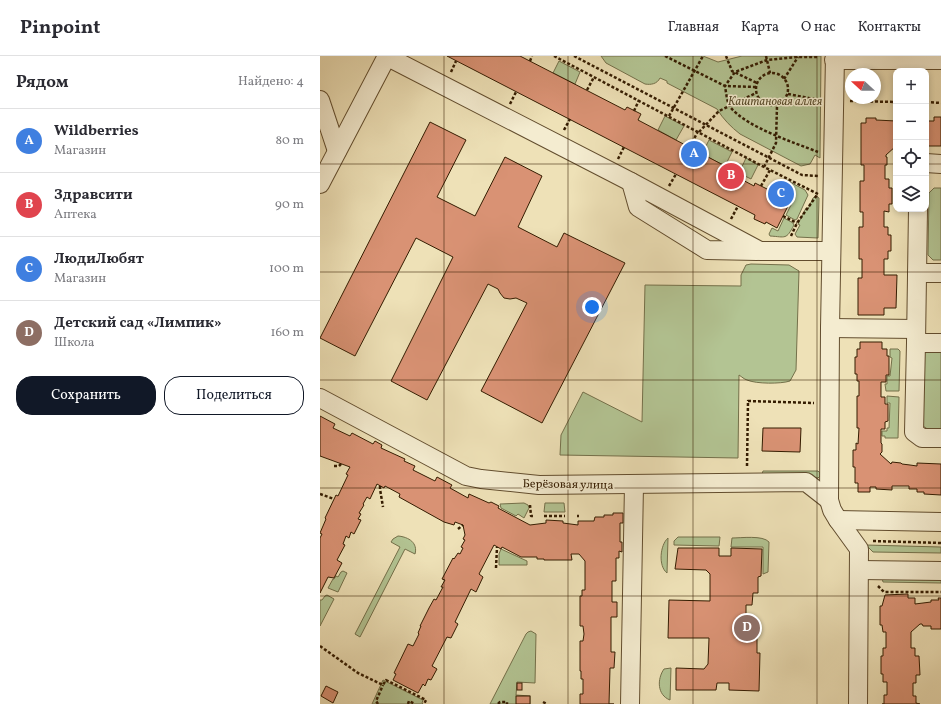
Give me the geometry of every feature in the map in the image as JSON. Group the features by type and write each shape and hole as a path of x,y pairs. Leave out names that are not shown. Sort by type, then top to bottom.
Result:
{"lane":[{"path":"320,184 386,56 631,182 760,251"},
{"path":"858,704 859,549 838,520 829,500 831,251 828,100 831,58 941,60"},
{"path":"320,100 337,151"},
{"path":"929,163 941,164"},
{"path":"631,182 638,206 707,250 831,251"},
{"path":"918,212 914,432 922,438 941,438"},
{"path":"917,273 941,273"},
{"path":"830,328 916,336 941,343"},
{"name":"Берёзовая улица","path":"320,398 466,476 539,485 806,482 829,500"},
{"path":"630,704 634,485"},
{"path":"838,520 941,522"},
{"path":"860,570 941,571"}],"path":[{"path":"530,61 532,56"},
{"path":"554,56 818,194"},
{"path":"563,61 565,56"},
{"path":"574,56 802,175 822,176"},
{"path":"666,56 725,86 756,87"},
{"path":"669,116 703,56"},
{"path":"726,56 732,71 757,83"},
{"path":"766,56 770,73"},
{"path":"784,78 798,57"},
{"path":"822,154 776,136 746,120 729,106 725,86 735,72 767,60 798,57 831,58"},
{"path":"450,72 456,61"},
{"path":"770,73 775,73 784,78 788,88 786,99 777,105 766,105 761,102 756,93 757,83 760,78 770,73"},
{"path":"587,90 594,77"},
{"path":"510,104 516,92"},
{"path":"690,147 698,132 719,111 756,93"},
{"path":"788,94 828,100 893,102"},
{"path":"634,111 639,100"},
{"path":"929,102 941,103"},
{"path":"764,167 776,143 777,105"},
{"path":"563,132 570,119"},
{"path":"617,161 624,147"},
{"path":"761,186 770,170"},
{"path":"668,188 676,174"},
{"path":"789,238 797,223 818,194 822,193"},
{"path":"730,221 738,206"},
{"path":"783,216 797,223"},
{"path":"747,482 748,401 830,404"},
{"path":"334,466 339,466 342,463"},
{"path":"380,486 383,507"},
{"path":"320,494 334,500"},
{"path":"530,505 530,516 534,516"},
{"path":"544,516 565,516"},
{"path":"458,529 463,525"},
{"path":"868,541 941,543"},
{"path":"496,568 497,547"},
{"path":"872,586 877,586 884,592 941,592"},
{"path":"320,646 358,673 383,685"},
{"path":"378,704 376,701 386,680 426,700 424,704"},
{"path":"408,704 409,701 416,704"},
{"path":"498,704 500,702 507,702 507,704"},
{"path":"543,702 547,704"}],"green space":[{"name":"Каштановая аллея","path":"601,56 703,56 718,62 742,56 821,56 820,158 815,155 810,164 801,166 740,134 727,123 717,109 667,83 667,81 660,78 654,84 645,84 606,63"},
{"path":"559,61 580,72 575,84 553,73"},
{"path":"665,116 684,126 676,140 658,130"},
{"path":"709,140 732,152 725,166 702,154"},
{"path":"746,158 758,165 751,179 739,173"},
{"path":"786,180 805,190 808,195 797,219 795,220 786,215 795,197 784,190 783,192 781,191"},
{"path":"934,188 941,188 941,260 933,260 928,255 929,193"},
{"path":"816,196 819,198 818,238 797,237 795,234 800,225 798,224 806,208 808,209 813,198"},
{"path":"784,218 794,225 789,233 783,237 770,236 769,234 772,228 778,231"},
{"path":"746,265 789,265 799,271 796,370 790,381 781,383 762,383 751,381 739,375 738,458 560,455 561,435 583,392 642,422 645,285 741,286 741,275"},
{"path":"890,349 898,349 900,351 899,391 886,391 885,384 887,384 887,376 890,376 892,358 890,357"},
{"path":"929,351 941,351 941,430 929,430 923,426 924,353"},
{"path":"887,396 899,397 898,438 885,438 885,436 882,436 882,431 887,431 887,428 889,428 890,403 887,403"},
{"path":"763,471 818,471 820,476 818,478 763,477"},
{"path":"524,503 528,505 529,508 524,518 518,514 516,516 501,508 500,504"},
{"path":"545,503 564,503 565,512 544,512"},
{"path":"398,536 412,541 416,550 415,554 405,549 360,637 355,634 400,547 391,542"},
{"path":"678,537 720,537 719,546 674,545 674,541"},
{"path":"668,538 667,573 662,566 661,556 663,545"},
{"path":"732,538 762,538 769,542 768,572 763,574 763,547 731,547"},
{"path":"866,545 941,547 941,553 873,552"},
{"path":"501,549 527,561 527,565 499,565 499,554"},
{"path":"343,571 347,573 338,592 328,588 333,579 336,576 338,577"},
{"path":"882,578 941,579 941,583 883,582"},
{"path":"327,595 334,599 320,626 320,600"},
{"path":"531,631 536,634 535,683 517,682 516,695 530,696 530,704 490,704 526,634"},
{"path":"671,668 670,700 666,698 661,691 659,682 664,669"},
{"path":"383,680 423,700 423,704 372,704"}],"building":[{"path":"447,56 520,56 625,110 627,107 641,114 638,120 725,166 724,168 733,173 734,171 738,174 737,177 754,186 755,183 783,195 785,192 791,195 790,197 792,198 777,228 766,222 765,224 754,219 755,215"},
{"path":"934,117 941,117 941,146 929,146 929,121 934,121"},
{"path":"866,118 893,121 893,149 886,155 887,165 885,165 885,179 889,179 889,188 892,188 892,204 889,204 889,212 884,211 884,227 888,227 888,235 891,235 891,251 888,251 888,259 884,259 884,275 897,275 896,308 884,308 884,315 858,315 858,278 862,278 862,259 859,259 859,227 863,227 863,212 860,212 860,181 864,181 864,165 861,165 861,123 866,123"},
{"path":"430,122 466,140 437,197 475,216 505,157 542,176 518,227 557,247 564,233 625,263 542,423 481,391 527,303 516,298 504,298 498,289 488,284 427,400 391,381 453,257 416,238 355,356 320,338"},
{"path":"860,342 882,342 882,349 887,349 887,356 889,356 889,375 886,375 886,382 881,382 881,397 885,397 885,404 888,404 888,421 885,422 885,429 881,429 882,452 880,454 891,464 892,462 917,466 917,463 941,464 941,495 924,494 924,492 917,492 917,489 909,489 909,486 892,486 892,490 870,487 870,492 858,492 858,483 855,483 855,467 853,467 853,450 856,450 856,443 858,444 859,428 857,428 857,396 859,396 859,381 857,381 857,374 855,374 855,357 857,357 857,349 860,349"},
{"path":"320,416 335,424 333,428 350,436 352,433 373,444 375,441 382,445 381,448 405,459 404,461 415,466 413,470 435,481 437,477 452,485 450,488 468,498 469,494 489,503 491,502 499,506 498,508 530,525 546,523 546,520 563,521 563,523 578,525 578,521 594,521 595,517 613,515 613,513 623,513 623,523 620,523 620,542 622,542 622,552 619,551 619,558 616,558 616,581 612,581 612,602 617,602 617,617 611,617 611,652 615,652 614,668 610,668 609,704 580,704 580,694 583,694 583,679 581,679 580,671 580,641 583,641 584,634 583,626 580,626 580,596 582,596 582,590 585,590 585,561 579,554 571,554 572,560 544,560 537,559 537,557 521,557 502,547 501,549 494,545 479,574 483,577 476,592 471,589 455,622 458,624 451,638 447,637 432,666 437,669 431,680 428,679 425,686 423,684 418,693 393,680 396,674 394,673 408,644 413,646 419,634 420,626 429,608 434,599 436,600 443,587 441,587 445,580 442,579 453,558 454,559 458,553 460,554 463,548 461,547 465,540 463,539 465,535 463,525 455,522 454,525 444,522 399,497 400,494 385,486 384,488 377,484 370,499 367,497 363,504 364,505 359,513 361,514 358,519 361,520 354,534 351,532 349,538 346,536 343,544 345,545 337,560 342,563 334,578 328,577 320,593 320,538 322,534 320,533 326,519 325,518 336,495 338,496 348,475 346,474 350,467 320,456"},
{"path":"763,428 801,428 800,452 762,451"},
{"path":"678,548 719,548 719,556 731,556 731,548 762,549 761,576 758,577 758,593 753,593 752,605 746,605 746,623 752,623 752,636 757,636 757,653 760,653 759,691 729,690 729,683 717,683 716,690 676,690 676,668 704,669 708,664 709,638 668,638 669,600 710,601 710,574 706,570 675,569"},
{"path":"908,594 908,598 915,598 915,604 931,602 931,600 939,600 938,598 941,598 941,629 931,629 931,626 923,626 920,624 911,632 911,648 915,648 915,656 919,656 920,675 916,675 916,683 913,683 913,696 916,696 916,703 920,704 884,704 884,695 887,695 887,682 883,682 883,674 881,674 881,656 883,656 883,648 886,648 886,632 883,632 882,625 880,625 880,606 882,606 885,595"},
{"path":"517,683 522,683 522,690 517,690"},
{"path":"326,686 338,692 333,703 321,696"},
{"path":"516,696 530,696 530,704 516,704"}],"place":[{"name":"Wildberries","path":"694,154"},
{"name":"Здравсити","path":"731,176"},
{"name":"ЛюдиЛюбят","path":"781,194"},
{"name":"Детский сад «Лимпик»","path":"747,628"}]}
